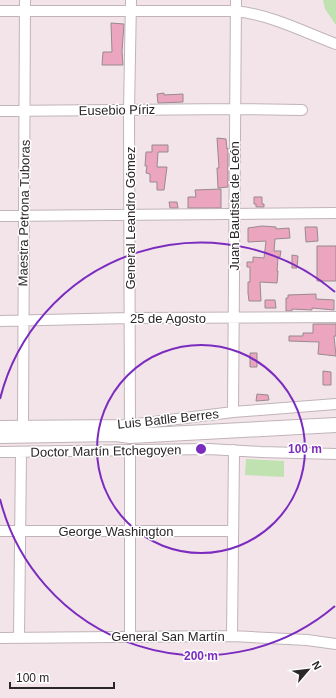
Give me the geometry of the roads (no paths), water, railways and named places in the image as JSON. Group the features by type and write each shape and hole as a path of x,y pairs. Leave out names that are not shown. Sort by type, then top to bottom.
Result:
{"highway":[{"path":"0,442 116,441 130,437 336,425"},
{"path":"0,436 116,434 130,437"}],"street":[{"name":"Maestra Petrona Tuboras","path":"23,426 25,0"},
{"name":"General Leandro Gómez","path":"130,636 129,110 131,0"},
{"name":"Juan Bautista de León","path":"233,412 234,109 236,0"},
{"path":"0,10 131,12 236,11 255,14 336,44"},
{"name":"Eusebio Píriz","path":"0,111 234,109 302,110"},
{"path":"0,216 336,213"},
{"name":"25 de Agosto","path":"0,321 130,318 336,317"},
{"name":"Luis Batlle Berres","path":"0,426 23,426 130,437 233,412 336,404"},
{"name":"Doctor Martín Etchegoyen","path":"0,452 21,452 130,437 210,449 336,454"},
{"path":"232,636 234,450"},
{"path":"19,638 21,452"},
{"name":"George Washington","path":"0,532 233,531"},
{"name":"General San Martín","path":"0,638 232,636 307,640 336,644"}]}
